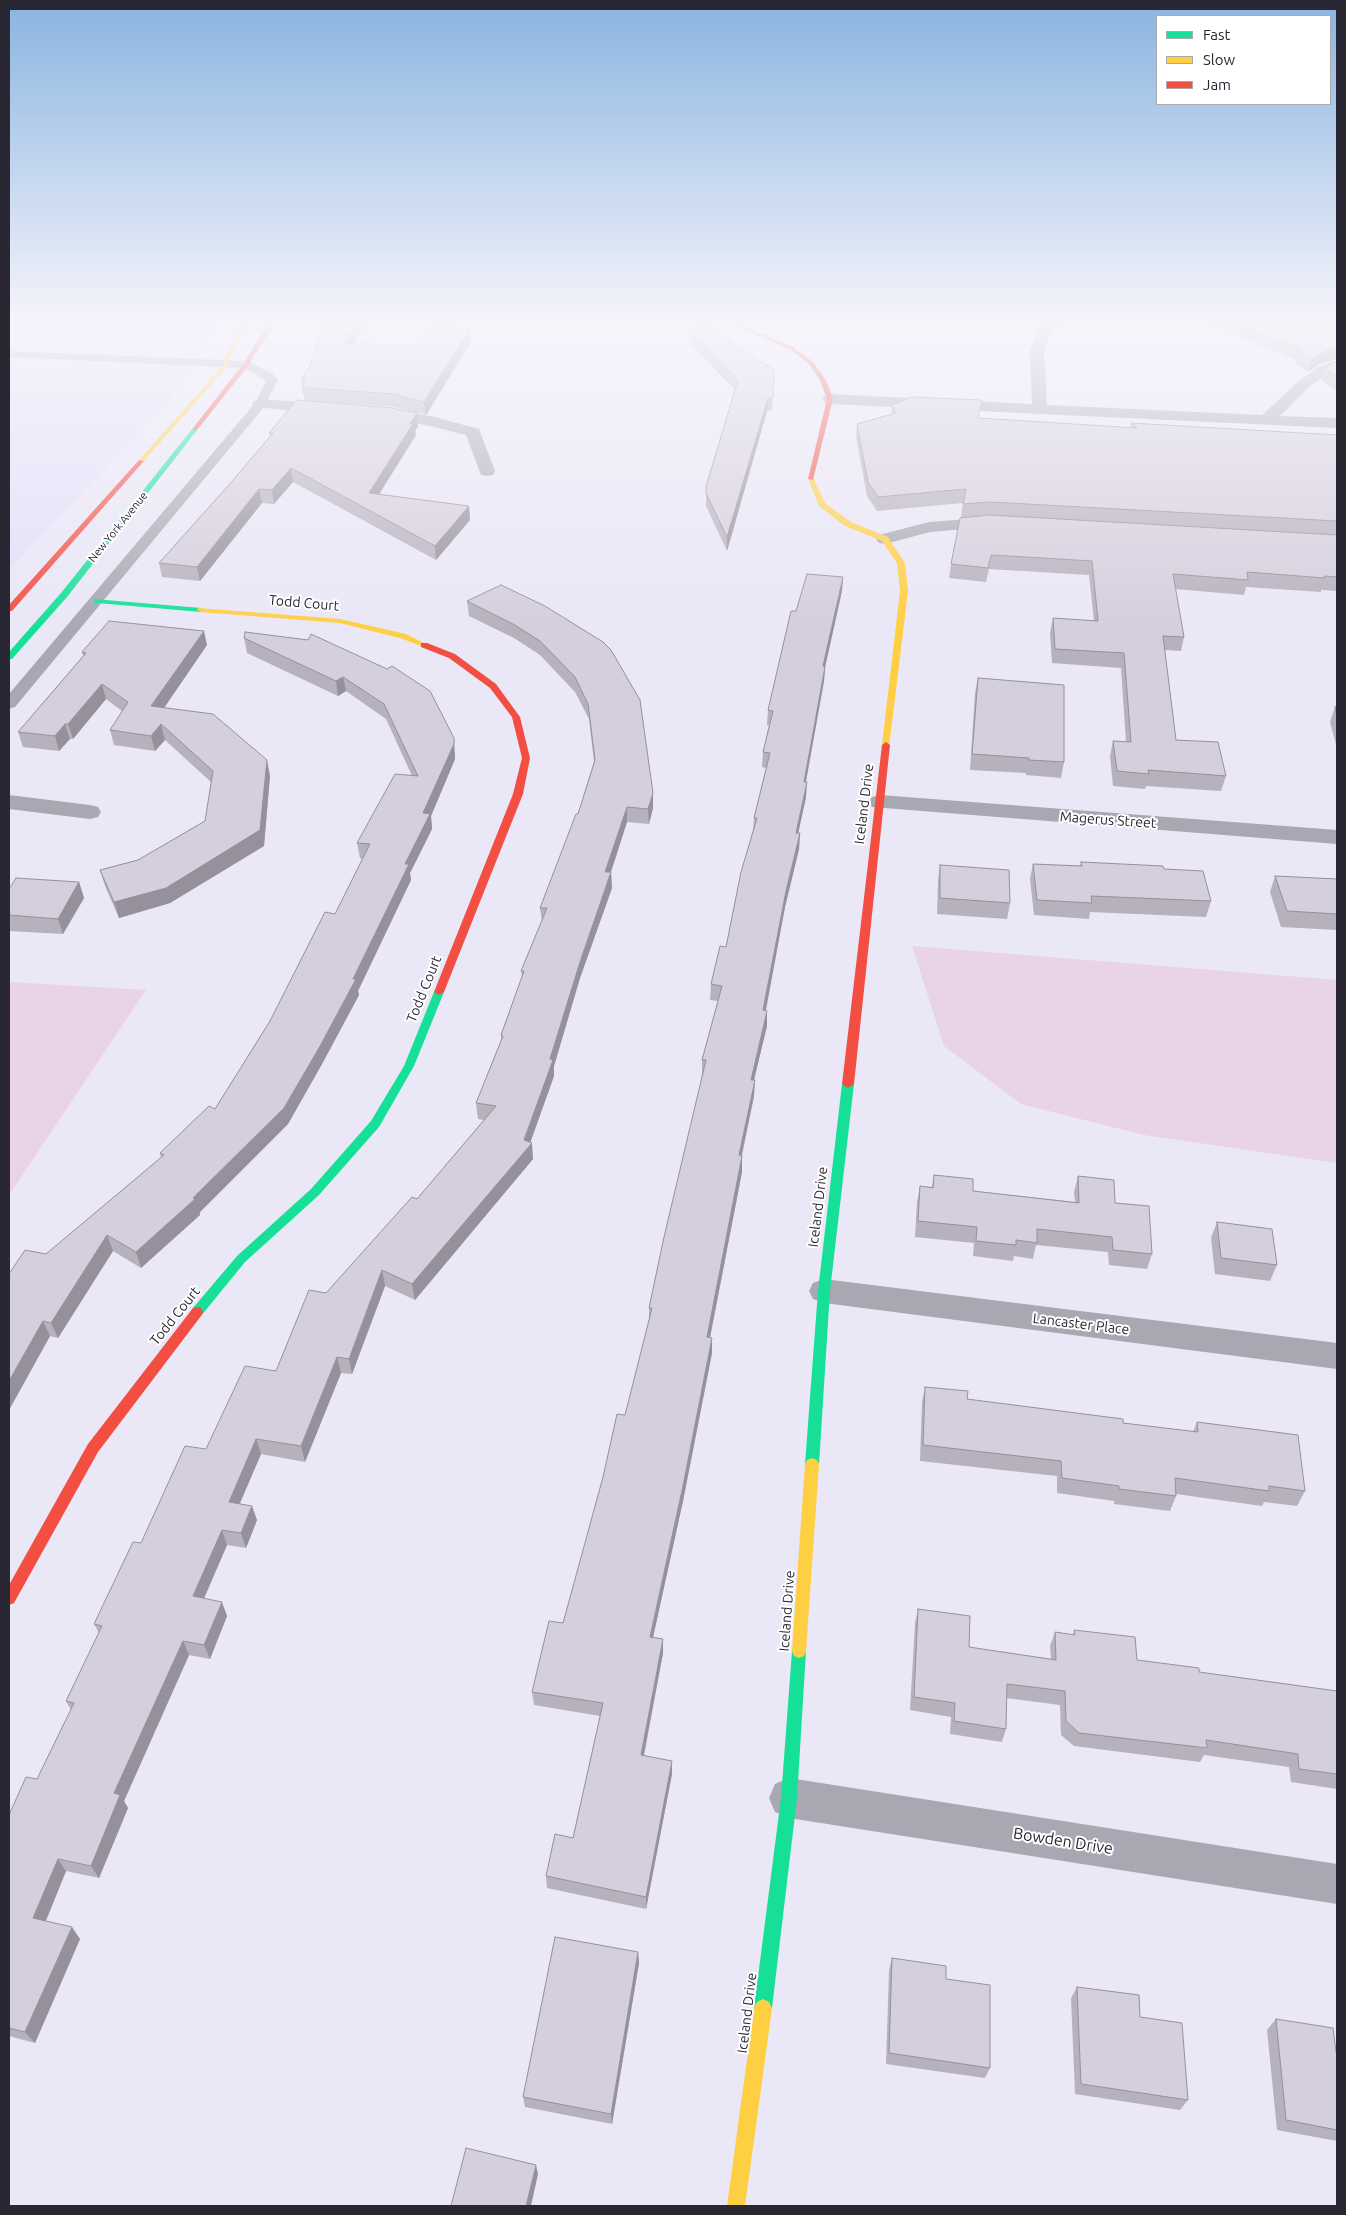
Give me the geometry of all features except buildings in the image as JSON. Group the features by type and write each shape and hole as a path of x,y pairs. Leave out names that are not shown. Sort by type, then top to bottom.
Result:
{"street":[{"name":"New York Avenue","path":"9,609 175,422"},
{"name":"New York Avenue","path":"9,657 64,595 201,422"},
{"path":"436,422 473,432 487,471"},
{"path":"824,422 810,481 822,504 848,524 885,539 929,527 988,522 1017,523"},
{"path":"1322,422 1337,423"},
{"name":"Iceland Drive","path":"736,2206 751,2107 788,1798 824,1291 904,591 900,563 885,539"},
{"name":"Todd Court","path":"9,1598 93,1448 173,1341 241,1259 315,1192 375,1124 409,1066 518,794 526,758 516,717 492,686 452,656 403,636 340,621 97,600"},
{"path":"9,802 90,812"},
{"name":"Magerus Street","path":"880,802 1337,837"},
{"name":"Lancaster Place","path":"824,1291 1337,1356"},
{"name":"Bowden Drive","path":"788,1798 1337,1884"}],"lane":[{"path":"9,704 245,422"}],"shaded area":[{"path":"9,422 149,422 9,570"},
{"path":"912,946 1337,980 1337,1163 1144,1135 1021,1104 944,1046"},
{"path":"9,982 146,990 9,1195"}],"traffic: fast":[{"path":"9,657 64,595 195,429"},
{"path":"97,601 201,610"},
{"path":"197,1312 241,1259 315,1192 375,1124 409,1066 439,992"},
{"path":"812,1464 824,1291 848,1084"},
{"path":"763,2008 789,1798 799,1651"}],"traffic: slow":[{"path":"141,461 175,422"},
{"path":"811,479 822,504 848,524 885,539 901,563 904,591 886,745"},
{"path":"201,610 340,621 403,636 424,645"},
{"path":"799,1651 812,1464"},
{"path":"736,2206 763,2008"}],"traffic: jam":[{"path":"195,429 200,422"},
{"path":"811,479 824,422"},
{"path":"9,609 141,461"},
{"path":"424,645 452,656 493,686 516,717 526,758 518,794 439,992"},
{"path":"848,1084 886,745"},
{"path":"9,1598 93,1448 197,1312"}]}
